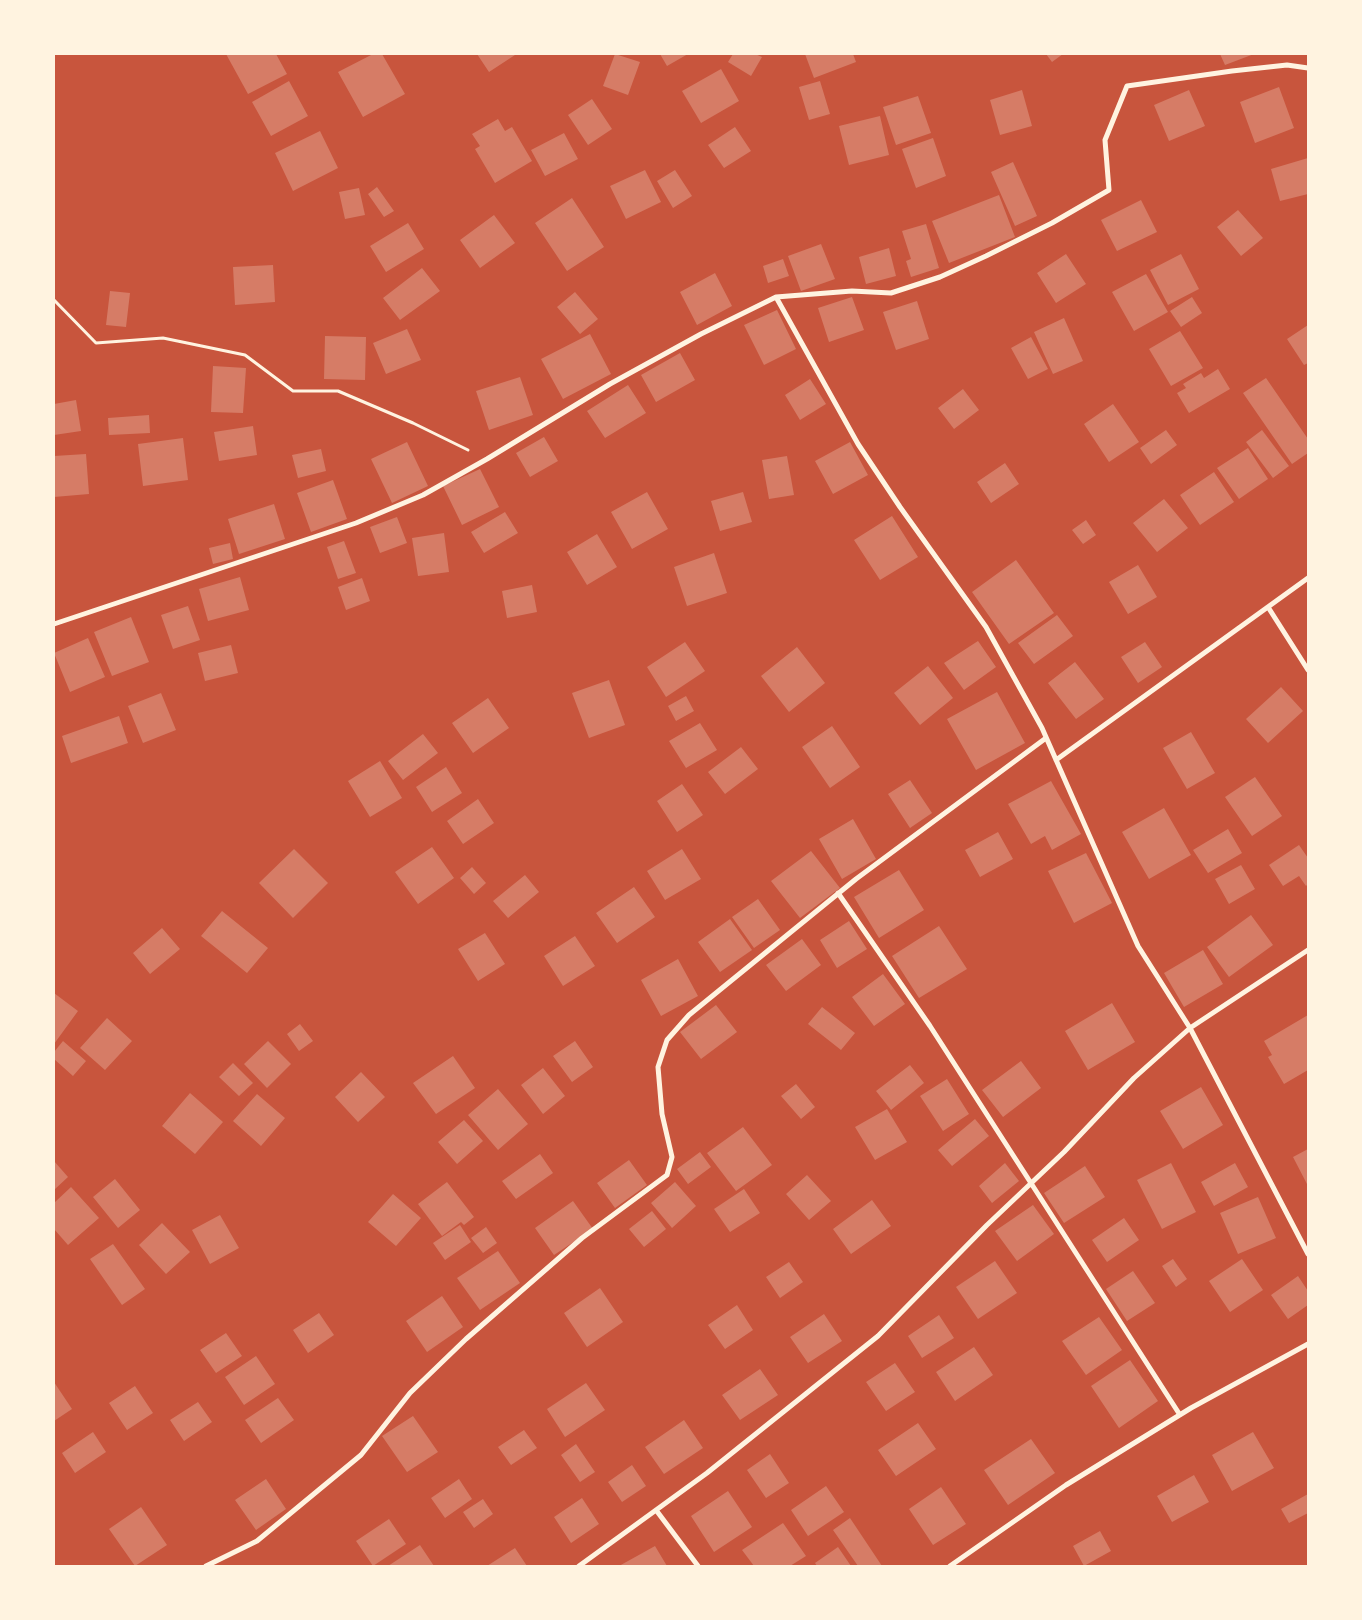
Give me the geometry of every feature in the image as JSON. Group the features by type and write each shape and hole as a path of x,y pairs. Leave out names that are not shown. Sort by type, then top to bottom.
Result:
{"street":[{"path":"54,624 356,523 423,495 487,459 610,384 701,334 776,297 852,292 891,294 940,277 1052,223 1108,190 1105,140 1127,86 1287,65 1308,68"},
{"path":"776,297 858,444 900,507 986,627 1046,738 1138,946 1190,1028 1308,1254"},
{"path":"1056,760 1308,578"},
{"path":"1268,607 1308,670"},
{"path":"206,1566 257,1541 362,1455 410,1392 466,1339 582,1238 667,1175 672,1156 662,1114 658,1067 667,1040 689,1015 838,893 1046,738"},
{"path":"838,893 930,1026 1180,1415"},
{"path":"579,1566 708,1473 878,1336 987,1225 1064,1152 1134,1078 1190,1028 1308,950"},
{"path":"950,1566 1066,1485 1180,1415 1308,1344"},
{"path":"656,1510 698,1566"}],"path":[{"path":"54,300 96,343 163,338 245,355 293,391 338,391 413,423 487,459"}],"building":[{"path":"226,54 276,54 287,74 248,94"},
{"path":"373,54 382,54 405,94 363,117 338,72"},
{"path":"477,54 514,54 515,55 489,72"},
{"path":"615,54 640,62 628,95 603,86"},
{"path":"660,54 688,54 667,66"},
{"path":"733,54 755,54 762,57 751,76 728,62"},
{"path":"805,54 853,54 856,62 814,78"},
{"path":"1046,54 1063,54 1052,62"},
{"path":"1220,54 1254,54 1225,65"},
{"path":"721,69 739,101 701,123 682,91"},
{"path":"289,81 308,116 271,136 252,102"},
{"path":"820,81 830,114 809,120 799,87"},
{"path":"1279,87 1294,128 1255,143 1240,102"},
{"path":"1022,90 1032,126 1000,135 990,100"},
{"path":"1189,90 1205,126 1169,141 1154,105"},
{"path":"918,96 931,133 896,145 883,107"},
{"path":"592,99 612,129 588,145 568,115"},
{"path":"880,116 889,155 849,165 839,126"},
{"path":"498,119 505,131 512,127 532,161 495,183 475,149 480,146 472,134"},
{"path":"735,127 751,151 724,168 708,145"},
{"path":"320,131 338,168 293,191 275,153"},
{"path":"564,133 578,159 545,176 531,150"},
{"path":"933,138 946,176 916,188 902,149"},
{"path":"1308,158 1308,194 1280,201 1271,169"},
{"path":"1013,162 1037,216 1015,226 991,172"},
{"path":"645,170 661,202 626,219 610,186"},
{"path":"675,170 692,196 673,208 657,181"},
{"path":"377,187 394,211 384,217 368,194"},
{"path":"359,188 365,215 345,219 339,192"},
{"path":"999,195 1015,237 949,263 932,221"},
{"path":"572,198 604,247 567,271 535,223"},
{"path":"1141,200 1157,232 1117,251 1101,220"},
{"path":"1238,210 1263,238 1241,256 1217,227"},
{"path":"494,215 515,243 480,268 460,240"},
{"path":"408,223 424,249 386,272 370,246"},
{"path":"926,224 939,268 911,277 906,261 911,259 902,231"},
{"path":"821,244 835,279 801,291 788,256"},
{"path":"889,248 896,276 866,284 859,257"},
{"path":"1066,254 1086,284 1056,303 1037,273"},
{"path":"1181,254 1199,289 1168,305 1150,270"},
{"path":"783,259 789,276 768,283 763,266"},
{"path":"273,265 275,302 235,305 233,267"},
{"path":"422,268 440,291 400,320 383,298"},
{"path":"715,273 732,306 697,325 680,292"},
{"path":"1146,274 1168,312 1134,331 1112,292"},
{"path":"110,291 130,293 126,327 106,325"},
{"path":"575,292 598,319 580,334 557,307"},
{"path":"852,297 864,330 829,342 818,308"},
{"path":"1192,297 1202,313 1181,327 1170,311"},
{"path":"917,301 929,339 896,350 883,312"},
{"path":"777,310 796,349 764,365 744,325"},
{"path":"1064,318 1083,361 1053,374 1034,332"},
{"path":"1308,325 1308,363 1304,365 1287,339"},
{"path":"407,329 421,360 386,374 373,343"},
{"path":"1180,331 1203,368 1171,386 1149,349"},
{"path":"590,334 611,374 563,399 541,359"},
{"path":"325,336 366,337 365,380 324,379"},
{"path":"1031,337 1048,369 1028,379 1011,348"},
{"path":"680,353 695,380 656,402 641,375"},
{"path":"213,366 246,368 243,413 211,412"},
{"path":"1218,369 1230,389 1189,413 1177,393 1186,388 1183,384 1201,373 1204,378"},
{"path":"520,377 533,415 489,430 476,391"},
{"path":"1266,378 1308,439 1308,453 1292,464 1243,393"},
{"path":"810,379 826,404 800,420 785,395"},
{"path":"628,385 646,413 605,438 587,411"},
{"path":"963,389 979,410 954,429 938,408"},
{"path":"76,400 81,431 54,435 54,404"},
{"path":"1113,404 1139,442 1109,462 1084,424"},
{"path":"149,415 150,433 109,435 108,418"},
{"path":"253,426 257,455 219,461 214,432"},
{"path":"1166,430 1177,445 1151,464 1140,448"},
{"path":"1262,430 1289,466 1273,478 1246,442"},
{"path":"544,437 558,461 530,477 516,453"},
{"path":"183,438 188,480 143,486 138,444"},
{"path":"407,442 428,486 392,503 371,459"},
{"path":"850,442 868,475 833,494 815,461"},
{"path":"1248,448 1268,479 1239,499 1217,468"},
{"path":"321,449 326,471 298,478 292,455"},
{"path":"86,454 89,494 54,497 54,456"},
{"path":"787,456 794,495 769,499 762,460"},
{"path":"1005,463 1019,484 991,503 977,482"},
{"path":"480,469 499,507 462,525 443,486"},
{"path":"1214,472 1234,502 1200,525 1180,495"},
{"path":"333,480 347,519 311,532 297,493"},
{"path":"647,492 668,529 632,549 611,512"},
{"path":"743,492 752,522 720,531 711,501"},
{"path":"1164,499 1188,528 1157,552 1133,523"},
{"path":"274,504 285,539 239,554 228,519"},
{"path":"505,512 518,533 484,553 471,532"},
{"path":"892,516 918,557 880,580 854,540"},
{"path":"397,517 407,543 380,553 370,527"},
{"path":"1086,520 1096,535 1083,544 1072,530"},
{"path":"444,533 449,572 418,576 412,538"},
{"path":"597,534 617,567 587,585 567,552"},
{"path":"344,541 356,573 338,579 327,547"},
{"path":"230,543 233,559 213,564 209,548"},
{"path":"714,553 727,593 687,606 674,567"},
{"path":"1016,560 1054,613 1009,644 972,592"},
{"path":"1138,565 1157,597 1128,614 1109,582"},
{"path":"240,577 249,610 208,621 199,589"},
{"path":"362,578 370,601 346,610 338,587"},
{"path":"532,585 537,612 507,618 502,591"},
{"path":"188,606 200,640 173,649 161,615"},
{"path":"1057,615 1073,636 1034,664 1018,643"},
{"path":"131,617 149,662 112,676 94,632"},
{"path":"88,638 105,677 70,692 54,653"},
{"path":"978,641 996,667 964,690 944,663"},
{"path":"685,642 705,671 666,697 647,667"},
{"path":"1145,642 1162,667 1138,683 1121,657"},
{"path":"231,645 238,673 205,681 198,653"},
{"path":"797,647 825,683 789,712 761,676"},
{"path":"1075,662 1104,699 1076,719 1048,683"},
{"path":"928,666 953,698 920,725 894,693"},
{"path":"609,680 625,725 589,738 572,693"},
{"path":"1281,687 1303,711 1268,743 1246,719"},
{"path":"997,692 1025,743 976,770 947,719"},
{"path":"161,693 176,730 143,743 128,706"},
{"path":"686,696 694,711 676,721 668,706"},
{"path":"488,698 509,728 473,753 452,723"},
{"path":"119,716 128,743 71,763 62,736"},
{"path":"700,723 717,750 686,768 669,741"},
{"path":"832,726 860,767 830,788 802,747"},
{"path":"1191,732 1215,773 1187,789 1163,748"},
{"path":"423,734 438,753 403,780 388,761"},
{"path":"741,747 758,769 725,794 708,772"},
{"path":"380,761 402,798 370,817 348,781"},
{"path":"446,767 462,793 432,812 416,787"},
{"path":"1255,777 1282,816 1252,836 1225,797"},
{"path":"910,780 932,813 910,828 888,794"},
{"path":"1051,781 1081,834 1052,850 1045,836 1031,844 1008,804"},
{"path":"682,784 703,815 677,832 657,801"},
{"path":"478,799 494,823 463,844 447,821"},
{"path":"1164,808 1191,855 1149,879 1122,832"},
{"path":"853,819 876,859 842,879 819,839"},
{"path":"1228,829 1242,853 1208,873 1193,850"},
{"path":"998,832 1013,859 980,877 965,850"},
{"path":"1299,845 1308,858 1308,884 1306,886 1299,876 1283,886 1269,865"},
{"path":"432,847 454,878 418,904 395,872"},
{"path":"294,849 328,883 293,918 259,883"},
{"path":"682,849 701,879 665,900 647,871"},
{"path":"811,851 840,888 800,918 771,881"},
{"path":"1086,853 1112,903 1074,923 1048,871"},
{"path":"1241,865 1255,889 1229,904 1215,879"},
{"path":"472,867 486,883 474,894 460,878"},
{"path":"899,870 924,910 879,938 854,897"},
{"path":"525,875 539,892 508,918 493,901"},
{"path":"634,887 655,917 617,943 596,913"},
{"path":"758,899 780,930 754,948 732,917"},
{"path":"222,911 268,948 247,973 201,936"},
{"path":"1251,915 1273,945 1229,977 1207,947"},
{"path":"730,919 752,950 720,972 698,942"},
{"path":"849,921 867,949 837,968 820,940"},
{"path":"939,926 967,969 919,998 892,956"},
{"path":"162,928 180,949 150,974 133,953"},
{"path":"485,933 505,964 478,981 458,949"},
{"path":"575,936 595,966 563,986 544,956"},
{"path":"802,939 821,965 786,991 766,965"},
{"path":"1203,950 1223,984 1184,1007 1164,973"},
{"path":"678,959 698,996 661,1016 641,980"},
{"path":"883,974 905,1004 874,1026 852,997"},
{"path":"54,993 78,1011 54,1044"},
{"path":"1112,1003 1135,1042 1088,1070 1065,1031"},
{"path":"716,1005 737,1032 701,1059 680,1032"},
{"path":"822,1007 855,1033 841,1050 808,1024"},
{"path":"1308,1015 1308,1070 1284,1084 1268,1057 1272,1055 1264,1041"},
{"path":"107,1018 132,1041 105,1070 80,1048"},
{"path":"300,1024 313,1041 299,1051 287,1034"},
{"path":"63,1041 86,1061 73,1076 54,1059 54,1052"},
{"path":"268,1041 291,1064 267,1088 244,1064"},
{"path":"575,1041 593,1067 572,1082 553,1056"},
{"path":"453,1056 475,1088 436,1114 413,1083"},
{"path":"1021,1061 1041,1088 1003,1117 982,1090"},
{"path":"233,1063 253,1083 239,1096 219,1077"},
{"path":"910,1065 924,1083 891,1110 876,1091"},
{"path":"543,1068 565,1096 543,1114 521,1085"},
{"path":"361,1072 385,1097 358,1122 335,1097"},
{"path":"947,1079 969,1114 943,1131 920,1096"},
{"path":"796,1084 815,1107 801,1119 781,1096"},
{"path":"1201,1087 1223,1125 1183,1149 1160,1111"},
{"path":"498,1089 528,1124 498,1150 468,1115"},
{"path":"190,1093 223,1122 195,1154 162,1126"},
{"path":"257,1094 285,1118 261,1146 233,1121"},
{"path":"887,1109 907,1142 875,1160 855,1127"},
{"path":"975,1119 989,1136 952,1166 938,1150"},
{"path":"464,1120 483,1141 457,1164 438,1142"},
{"path":"743,1127 772,1165 736,1191 707,1153"},
{"path":"1308,1149 1308,1186 1293,1157"},
{"path":"700,1152 711,1167 688,1184 677,1169"},
{"path":"540,1154 553,1173 516,1199 502,1181"},
{"path":"629,1160 647,1185 615,1208 597,1183"},
{"path":"54,1161 68,1177 54,1190"},
{"path":"1005,1163 1019,1181 992,1203 979,1186"},
{"path":"1171,1163 1196,1212 1162,1229 1137,1180"},
{"path":"1235,1163 1248,1187 1214,1206 1201,1182"},
{"path":"1085,1166 1105,1197 1064,1223 1044,1193"},
{"path":"807,1175 831,1201 809,1220 786,1194"},
{"path":"115,1179 140,1210 118,1228 93,1197"},
{"path":"447,1182 474,1217 464,1225 461,1222 442,1236 418,1204"},
{"path":"675,1182 696,1206 672,1228 651,1203"},
{"path":"71,1187 99,1218 68,1245 54,1229 54,1203"},
{"path":"744,1189 760,1213 730,1232 714,1209"},
{"path":"393,1194 421,1218 396,1246 368,1222"},
{"path":"1258,1197 1276,1238 1238,1254 1220,1213"},
{"path":"872,1200 891,1226 851,1254 833,1229"},
{"path":"573,1201 593,1229 554,1255 535,1228"},
{"path":"1033,1205 1054,1234 1017,1261 995,1231"},
{"path":"652,1211 666,1229 644,1247 629,1229"},
{"path":"220,1215 239,1248 210,1264 192,1230"},
{"path":"1124,1218 1139,1240 1107,1262 1092,1240"},
{"path":"162,1223 190,1252 166,1274 139,1245"},
{"path":"460,1225 471,1242 445,1260 433,1243"},
{"path":"486,1227 497,1243 483,1253 471,1238"},
{"path":"113,1244 145,1289 122,1305 90,1259"},
{"path":"498,1251 520,1283 480,1310 457,1278"},
{"path":"1173,1259 1187,1279 1176,1287 1162,1266"},
{"path":"1242,1259 1263,1290 1230,1312 1209,1281"},
{"path":"995,1261 1017,1293 978,1319 956,1287"},
{"path":"789,1262 803,1282 780,1298 766,1277"},
{"path":"1133,1271 1155,1303 1127,1321 1106,1289"},
{"path":"1298,1276 1308,1291 1308,1305 1288,1319 1271,1295"},
{"path":"600,1288 623,1322 587,1347 564,1313"},
{"path":"442,1296 463,1327 427,1352 406,1321"},
{"path":"737,1305 753,1330 725,1349 708,1325"},
{"path":"319,1313 334,1335 308,1353 293,1330"},
{"path":"824,1314 842,1341 808,1363 790,1337"},
{"path":"939,1315 954,1338 922,1358 908,1336"},
{"path":"1099,1317 1122,1350 1086,1375 1062,1341"},
{"path":"226,1333 242,1356 216,1373 200,1350"},
{"path":"974,1347 993,1375 955,1401 936,1372"},
{"path":"256,1356 275,1384 244,1405 225,1377"},
{"path":"1130,1360 1158,1401 1119,1428 1091,1386"},
{"path":"895,1363 915,1392 886,1411 866,1382"},
{"path":"760,1369 778,1395 740,1420 722,1395"},
{"path":"54,1382 72,1409 54,1421"},
{"path":"586,1383 605,1410 565,1437 547,1409"},
{"path":"135,1386 153,1413 127,1430 109,1403"},
{"path":"278,1398 294,1420 261,1443 245,1420"},
{"path":"198,1402 212,1422 184,1441 170,1420"},
{"path":"413,1416 438,1452 407,1472 382,1436"},
{"path":"684,1420 703,1448 664,1474 645,1447"},
{"path":"918,1423 936,1449 896,1476 878,1450"},
{"path":"524,1430 537,1448 511,1465 498,1447"},
{"path":"93,1432 106,1452 75,1473 62,1453"},
{"path":"1253,1432 1274,1468 1232,1491 1212,1455"},
{"path":"1031,1439 1055,1473 1008,1505 984,1470"},
{"path":"576,1444 595,1472 580,1482 561,1455"},
{"path":"770,1454 789,1483 766,1498 747,1470"},
{"path":"632,1465 646,1486 622,1502 608,1482"},
{"path":"1194,1475 1209,1502 1172,1522 1157,1496"},
{"path":"266,1479 286,1509 256,1530 235,1500"},
{"path":"459,1479 472,1499 445,1518 431,1498"},
{"path":"826,1486 844,1512 808,1536 791,1510"},
{"path":"941,1487 966,1524 933,1545 909,1509"},
{"path":"728,1491 752,1527 714,1552 691,1516"},
{"path":"1308,1494 1308,1513 1289,1523 1281,1509"},
{"path":"582,1498 599,1524 571,1543 554,1517"},
{"path":"483,1499 493,1514 474,1528 463,1512"},
{"path":"141,1507 167,1545 135,1566 109,1529"},
{"path":"850,1518 882,1566 858,1566 833,1530"},
{"path":"389,1519 406,1544 373,1566 356,1541"},
{"path":"783,1523 806,1556 790,1566 754,1566 742,1550"},
{"path":"1100,1531 1111,1551 1084,1566 1073,1546"},
{"path":"420,1545 434,1566 388,1566"},
{"path":"655,1546 667,1566 619,1566"},
{"path":"838,1547 851,1566 817,1566 815,1563"},
{"path":"515,1548 527,1566 487,1566"}]}
